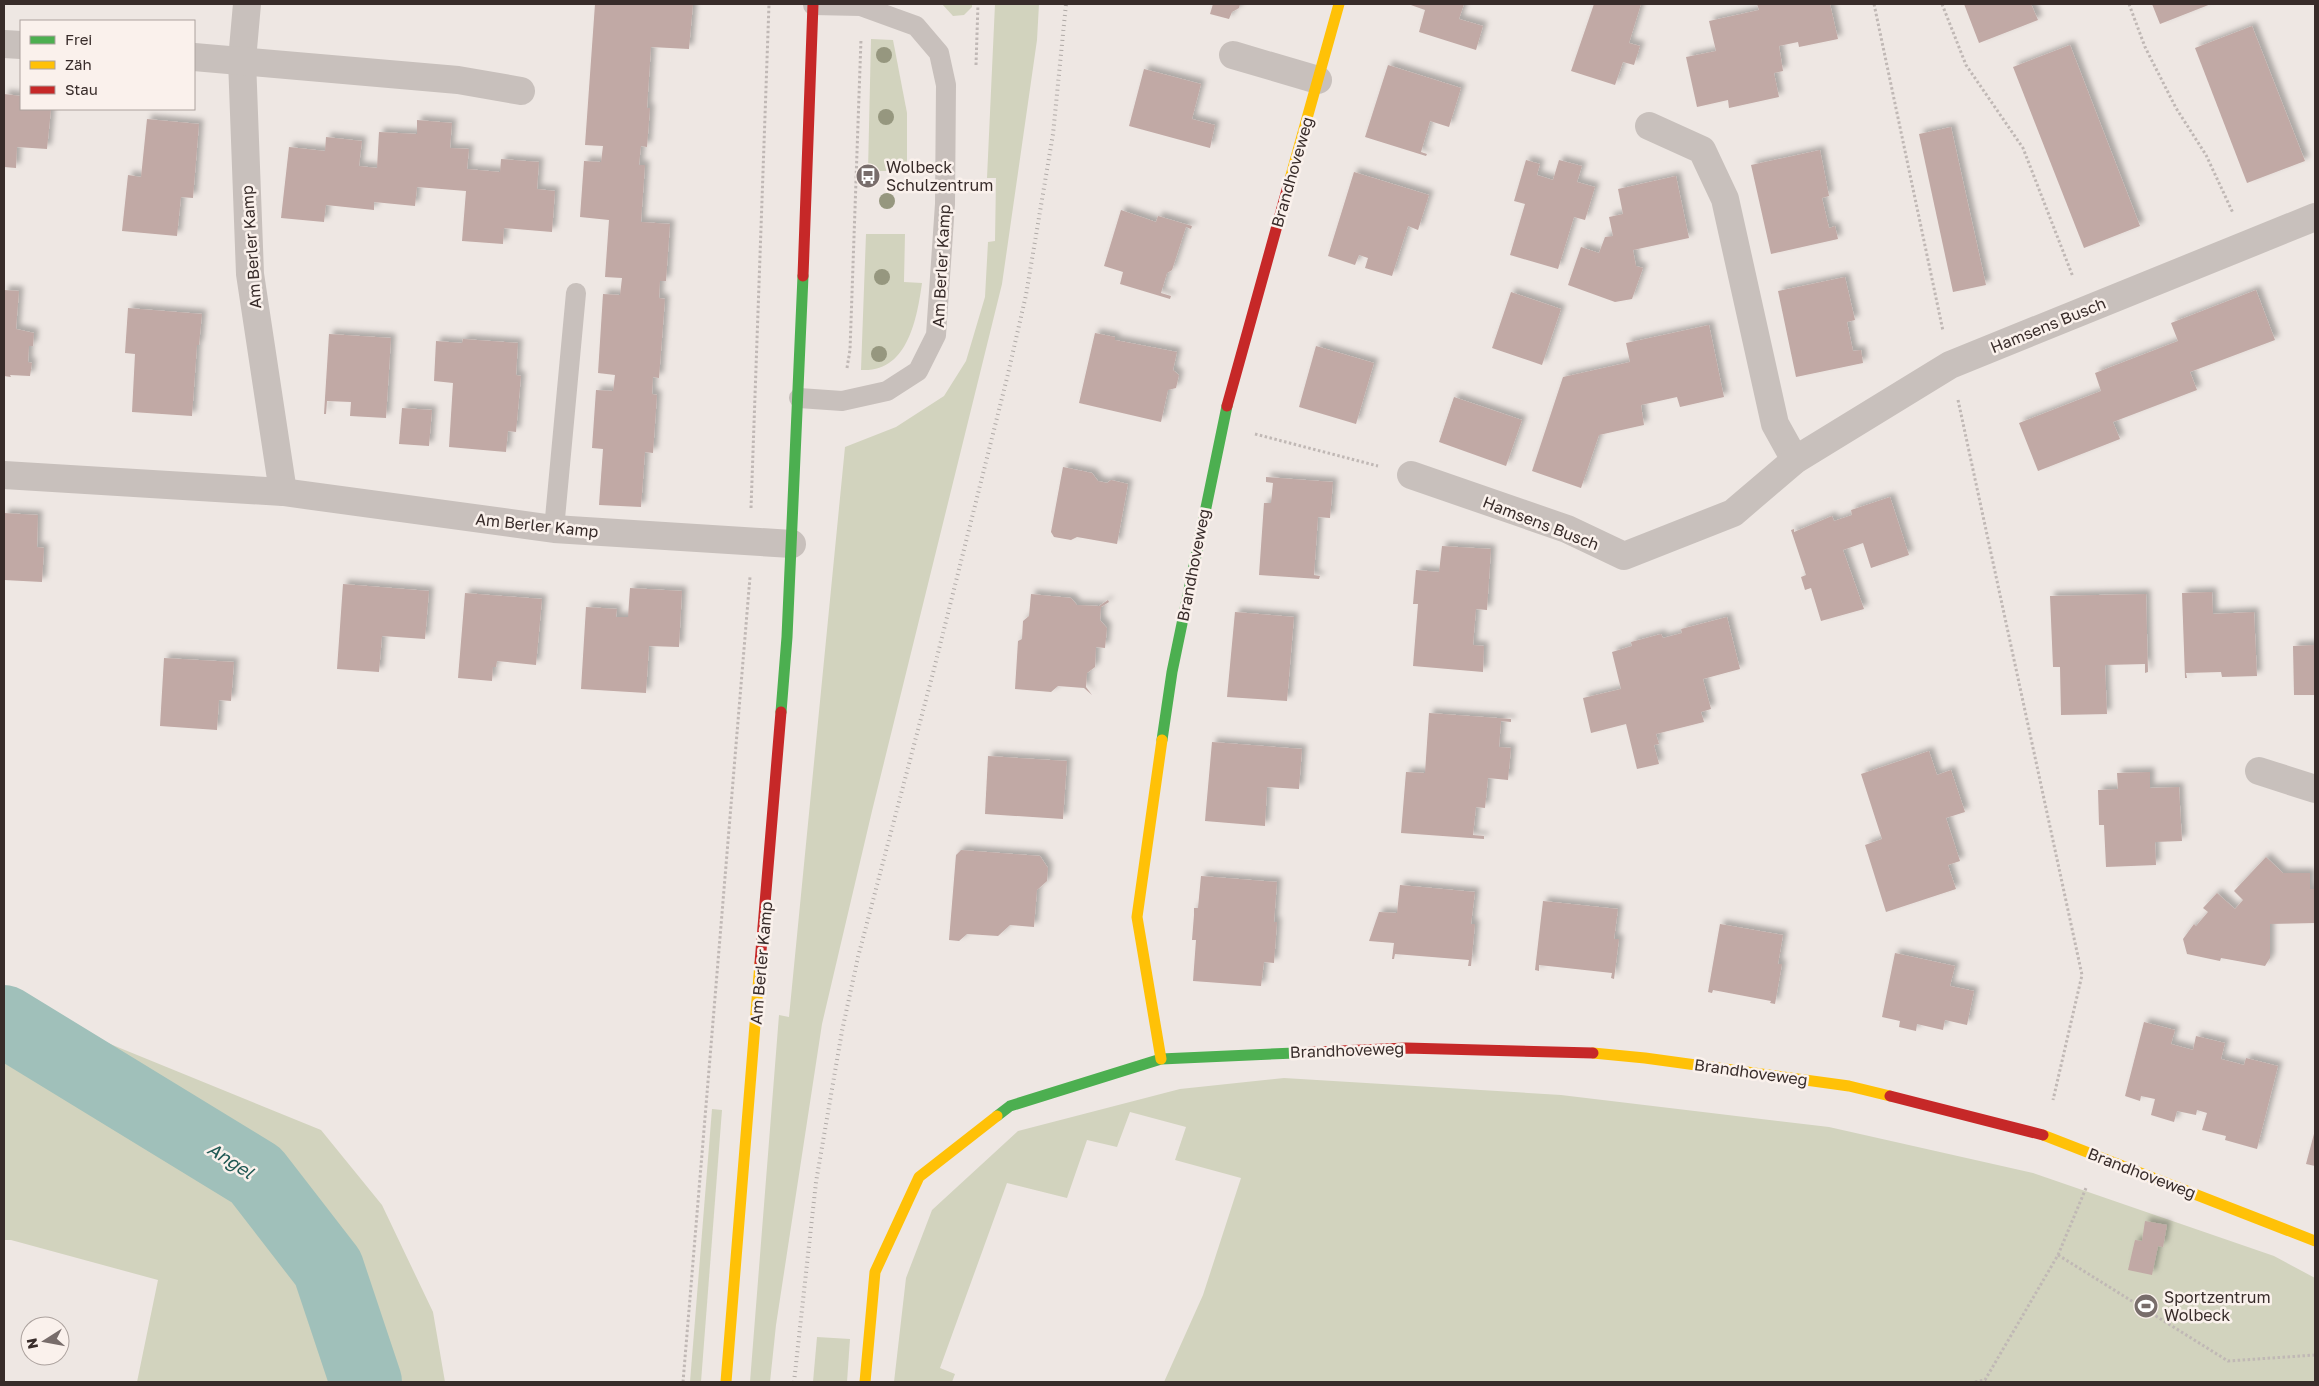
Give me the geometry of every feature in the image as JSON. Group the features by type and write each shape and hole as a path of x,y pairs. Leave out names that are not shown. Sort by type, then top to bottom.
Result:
{"street":[{"name":"Am Berler Kamp","path":"247,4 242,60 250,274 283,492"},
{"name":"Am Berler Kamp","path":"726,1382 786,646 798,398 812,4"},
{"name":"Brandhoveweg","path":"1161,1060 1137,917 1172,672 1221,426 1339,4"},
{"path":"4,44 20,45"},
{"path":"1233,55 1318,80"},
{"path":"195,57 458,80 521,91"},
{"path":"1649,126 1702,150 1725,199 1775,424 1795,460"},
{"name":"Hamsens Busch","path":"1411,475 1567,529 1624,556 1733,513 1795,460 1950,365 2315,217"},
{"name":"Am Berler Kamp","path":"4,475 283,492 554,529 792,544"},
{"path":"2259,771 2315,789"},
{"name":"Brandhoveweg","path":"865,1382 875,1272 920,1178 1010,1106 1161,1060 1406,1048 1595,1052 1849,1086 2045,1135 2315,1241"}],"lane":[{"name":"Am Berler Kamp","path":"798,398 842,401 887,391 918,371 936,335 945,204 946,85 939,53 916,26 861,6 812,4"},
{"path":"554,529 576,293"}],"path":[{"path":"683,1382 736,758 751,542 750,493 768,4"},
{"path":"1874,4 2082,975 2045,1135"},
{"path":"1942,4 1966,66 2023,148 2085,310"},
{"path":"2129,4 2145,47 2176,108 2206,155 2248,244"},
{"path":"842,401 850,350 861,53"},
{"path":"1221,426 1411,475"},
{"path":"1975,1382 1986,1381 2058,1255 2098,1157"},
{"path":"2058,1255 2228,1361 2315,1355"}],"green space":[{"path":"942,4 972,4 972,7 964,15 953,16"},
{"path":"995,4 1039,4 1037,40 1002,284 872,811 822,1024 776,1325 770,1382 750,1382 779,1015 789,1017 845,447 896,427 944,396 966,361 985,297 988,242 995,241 996,178 987,178"},
{"path":"871,39 893,40 907,113 907,171 868,171"},
{"path":"866,234 905,234 904,282 922,283 913,327 900,353 890,363 877,369 861,370"},
{"path":"4,1006 34,1014 93,1037 321,1130 382,1205 433,1312 445,1382 137,1382 158,1280 11,1240 4,1240"},
{"path":"1284,1078 1561,1095 1829,1127 2033,1173 2274,1256 2315,1278 2315,1382 1164,1382 1203,1295 1241,1178 1175,1160 1186,1127 1130,1112 1117,1147 1087,1140 1067,1198 1007,1183 940,1368 955,1374 952,1382 894,1382 906,1278 932,1210 1018,1131 1180,1089"},
{"path":"712,1109 722,1110 701,1382 690,1382"},
{"path":"817,1337 850,1339 847,1382 813,1382"}],"building":[{"path":"595,4 693,4 689,49 651,47 647,108 650,108 647,147 641,146 639,165 645,165 641,222 670,224 666,281 660,281 659,298 665,299 659,378 653,377 652,394 657,395 653,453 645,452 641,507 599,505 603,449 592,448 596,390 613,391 615,375 598,373 603,294 620,295 622,278 605,277 609,220 580,217 584,161 601,162 603,146 585,145"},
{"path":"1213,4 1240,4 1239,8 1232,12 1229,19 1210,14"},
{"path":"1408,4 1464,4 1459,19 1483,26 1476,50 1419,32 1425,10"},
{"path":"1594,4 1641,4 1629,43 1640,46 1634,65 1623,62 1615,85 1571,71"},
{"path":"1757,4 1830,4 1838,39 1799,47 1798,42 1779,46 1783,71 1774,73 1779,97 1729,108 1728,100 1697,107 1686,57 1716,51 1709,21 1759,10"},
{"path":"1964,4 2031,4 2038,20 1979,43"},
{"path":"2152,4 2211,4 2160,24"},
{"path":"2252,26 2305,161 2247,183 2195,48"},
{"path":"2070,45 2140,226 2084,248 2013,67"},
{"path":"1388,65 1461,88 1449,127 1430,121 1421,152 1427,154 1426,156 1365,137"},
{"path":"1144,69 1201,84 1192,119 1215,125 1210,148 1129,126"},
{"path":"4,94 20,96 20,110 51,110 47,149 17,147 16,168 4,167"},
{"path":"147,119 199,124 193,198 181,197 177,236 122,231 128,175 141,177"},
{"path":"417,120 452,123 450,148 469,149 467,169 500,172 501,159 539,162 537,189 555,191 552,232 504,228 503,244 462,241 466,191 417,187 415,206 374,202 374,210 326,205 324,222 281,218 289,147 325,151 326,137 362,141 359,166 377,168 379,132 417,134"},
{"path":"1951,127 1986,285 1953,292 1919,134"},
{"path":"1820,150 1829,196 1822,198 1829,228 1835,226 1838,239 1771,254 1751,165"},
{"path":"1526,160 1540,164 1537,175 1553,180 1559,160 1582,166 1577,182 1595,187 1585,220 1574,217 1558,269 1510,255 1525,204 1514,201"},
{"path":"1354,172 1429,195 1418,230 1408,226 1392,276 1365,268 1368,258 1359,255 1355,265 1328,256"},
{"path":"1676,176 1689,238 1633,250 1636,266 1643,268 1632,299 1615,302 1568,285 1581,247 1599,253 1605,237 1613,236 1609,217 1623,214 1618,189"},
{"path":"1121,210 1156,222 1158,216 1192,226 1191,229 1186,227 1172,270 1167,273 1161,293 1171,296 1170,299 1120,284 1123,272 1104,266"},
{"path":"1845,277 1855,320 1847,322 1853,351 1861,350 1863,363 1796,377 1778,291"},
{"path":"4,290 19,291 16,329 34,333 33,346 29,346 28,362 32,363 30,376 4,376"},
{"path":"2256,290 2275,340 2190,372 2197,390 2113,422 2120,439 2038,471 2019,423 2101,391 2095,373 2178,341 2171,323"},
{"path":"1511,292 1561,309 1542,365 1492,348"},
{"path":"128,308 202,314 199,345 197,345 192,416 132,412 135,354 125,353"},
{"path":"1709,325 1724,397 1680,407 1677,397 1641,405 1644,425 1599,435 1581,488 1532,471 1563,377 1630,362 1626,343"},
{"path":"1095,333 1115,337 1115,340 1177,352 1173,370 1179,375 1176,388 1168,390 1161,422 1079,403"},
{"path":"329,334 391,338 386,418 350,416 351,402 327,401 326,414 324,414"},
{"path":"463,339 518,343 516,375 521,376 516,432 508,431 506,452 449,447 453,383 434,381 436,341 462,343"},
{"path":"1316,346 1374,363 1356,424 1299,407"},
{"path":"1454,397 1522,420 1506,466 1439,442"},
{"path":"402,408 432,410 429,446 399,444"},
{"path":"1063,467 1092,473 1098,481 1107,483 1111,480 1128,484 1117,544 1077,537 1071,540 1054,537 1051,532"},
{"path":"1266,477 1333,482 1330,518 1318,517 1314,575 1320,576 1319,579 1259,575 1264,503 1271,503 1273,483 1266,482"},
{"path":"1890,497 1909,555 1871,568 1863,543 1843,550 1864,609 1821,621 1811,588 1805,590 1801,577 1806,575 1791,530 1794,529 1794,532 1832,516 1834,521 1852,515 1851,510"},
{"path":"4,513 38,515 37,547 44,548 42,582 4,580"},
{"path":"1442,546 1491,549 1487,610 1476,609 1473,645 1484,646 1483,672 1413,666 1418,604 1413,604 1416,570 1439,572"},
{"path":"343,584 429,591 425,639 382,636 379,672 337,669"},
{"path":"630,588 682,591 679,647 649,646 646,693 581,689 586,607 617,609 616,617 628,617"},
{"path":"2212,592 2213,614 2254,612 2257,676 2222,677 2221,672 2186,673 2187,678 2185,678 2182,593"},
{"path":"465,593 542,599 536,665 497,661 496,667 493,667 492,681 458,678"},
{"path":"1031,594 1071,598 1077,605 1099,606 1108,600 1109,602 1101,607 1100,620 1107,628 1105,648 1096,647 1095,667 1087,673 1086,687 1092,695 1084,688 1058,686 1051,692 1015,689 1018,641 1022,639 1023,621 1029,616"},
{"path":"2146,594 2148,672 2145,673 2145,664 2105,665 2107,714 2061,715 2060,667 2053,667 2050,596"},
{"path":"1235,612 1294,617 1287,701 1227,697"},
{"path":"1727,617 1740,669 1703,679 1711,709 1701,712 1704,722 1656,734 1659,744 1654,745 1659,764 1637,769 1626,724 1591,733 1583,698 1621,689 1612,652 1632,646 1631,642 1661,634 1663,638 1682,633 1681,629"},
{"path":"2315,645 2315,695 2294,695 2293,646"},
{"path":"164,658 234,662 231,701 219,700 217,730 160,726"},
{"path":"1429,713 1511,719 1511,722 1501,721 1499,747 1511,748 1508,780 1488,778 1485,808 1476,807 1473,835 1484,836 1484,839 1401,833 1406,772 1425,773"},
{"path":"1212,742 1302,749 1299,789 1267,787 1265,826 1205,821"},
{"path":"1929,751 1937,775 1951,770 1965,812 1946,818 1960,861 1948,865 1956,889 1886,912 1865,845 1882,839 1861,774"},
{"path":"988,756 1067,761 1063,819 985,814"},
{"path":"2150,772 2150,788 2179,787 2182,841 2155,842 2156,865 2106,867 2104,825 2099,825 2098,790 2118,789 2117,773"},
{"path":"961,850 1040,856 1048,868 1047,881 1037,890 1034,927 1010,925 998,936 967,934 959,941 949,940 956,855"},
{"path":"2266,857 2283,873 2310,873 2310,889 2315,889 2315,923 2270,924 2270,958 2265,966 2221,958 2220,961 2187,954 2183,939 2194,924 2196,926 2208,912 2203,908 2217,893 2235,909 2243,900 2234,891"},
{"path":"1201,876 1277,882 1274,922 1277,922 1274,963 1264,962 1261,986 1193,981 1196,940 1192,940 1194,908 1198,908"},
{"path":"1400,885 1475,892 1471,924 1475,924 1471,966 1468,966 1469,960 1395,954 1394,959 1392,959 1394,943 1369,941 1379,912 1397,913"},
{"path":"1543,901 1618,909 1614,939 1619,939 1614,979 1611,978 1612,973 1539,965 1539,971 1535,970"},
{"path":"1720,924 1783,935 1778,964 1782,964 1775,1004 1770,1003 1771,1001 1713,990 1712,993 1708,992"},
{"path":"1895,953 1955,966 1950,986 1974,991 1967,1025 1945,1020 1943,1030 1917,1024 1916,1031 1899,1027 1900,1021 1882,1017"},
{"path":"2144,1022 2175,1030 2171,1044 2193,1050 2196,1036 2225,1043 2221,1059 2244,1065 2246,1058 2278,1066 2257,1149 2225,1140 2226,1136 2202,1130 2207,1113 2197,1110 2196,1115 2177,1111 2174,1122 2151,1115 2155,1099 2141,1096 2140,1101 2125,1096"},
{"path":"2315,1130 2315,1166 2306,1164"},
{"path":"2145,1221 2167,1225 2163,1247 2158,1246 2152,1275 2128,1270 2135,1240 2142,1241"}],"waterway":[{"name":"Angel","path":"4,1021 256,1175 328,1268 366,1382"}],"railway":[{"path":"794,1382 816,1182 842,1031 858,957 933,673 1026,295 1053,134 1066,4"}],"traffic: fast":[{"path":"781,712 787,637 803,276"},
{"path":"1162,740 1172,672 1227,406"},
{"path":"997,1116 1010,1106 1161,1059 1295,1053"}],"traffic: slow":[{"path":"1290,179 1339,4"},
{"path":"1161,1059 1137,917 1162,740"},
{"path":"726,1382 760,963"},
{"path":"1593,1053 1645,1058 1849,1086 1890,1096"},
{"path":"865,1382 875,1272 919,1177 997,1116"},
{"path":"2043,1135 2315,1241"}],"traffic: jam":[{"path":"803,276 813,4"},
{"path":"1227,406 1290,179"},
{"path":"760,963 781,712"},
{"path":"1295,1053 1406,1048 1593,1053"},
{"path":"1890,1096 2043,1135"}],"place":[{"name":"Wolbeck Schulzentrum","path":"868,176"},
{"name":"Sportzentrum Wolbeck","path":"2146,1306"}]}
